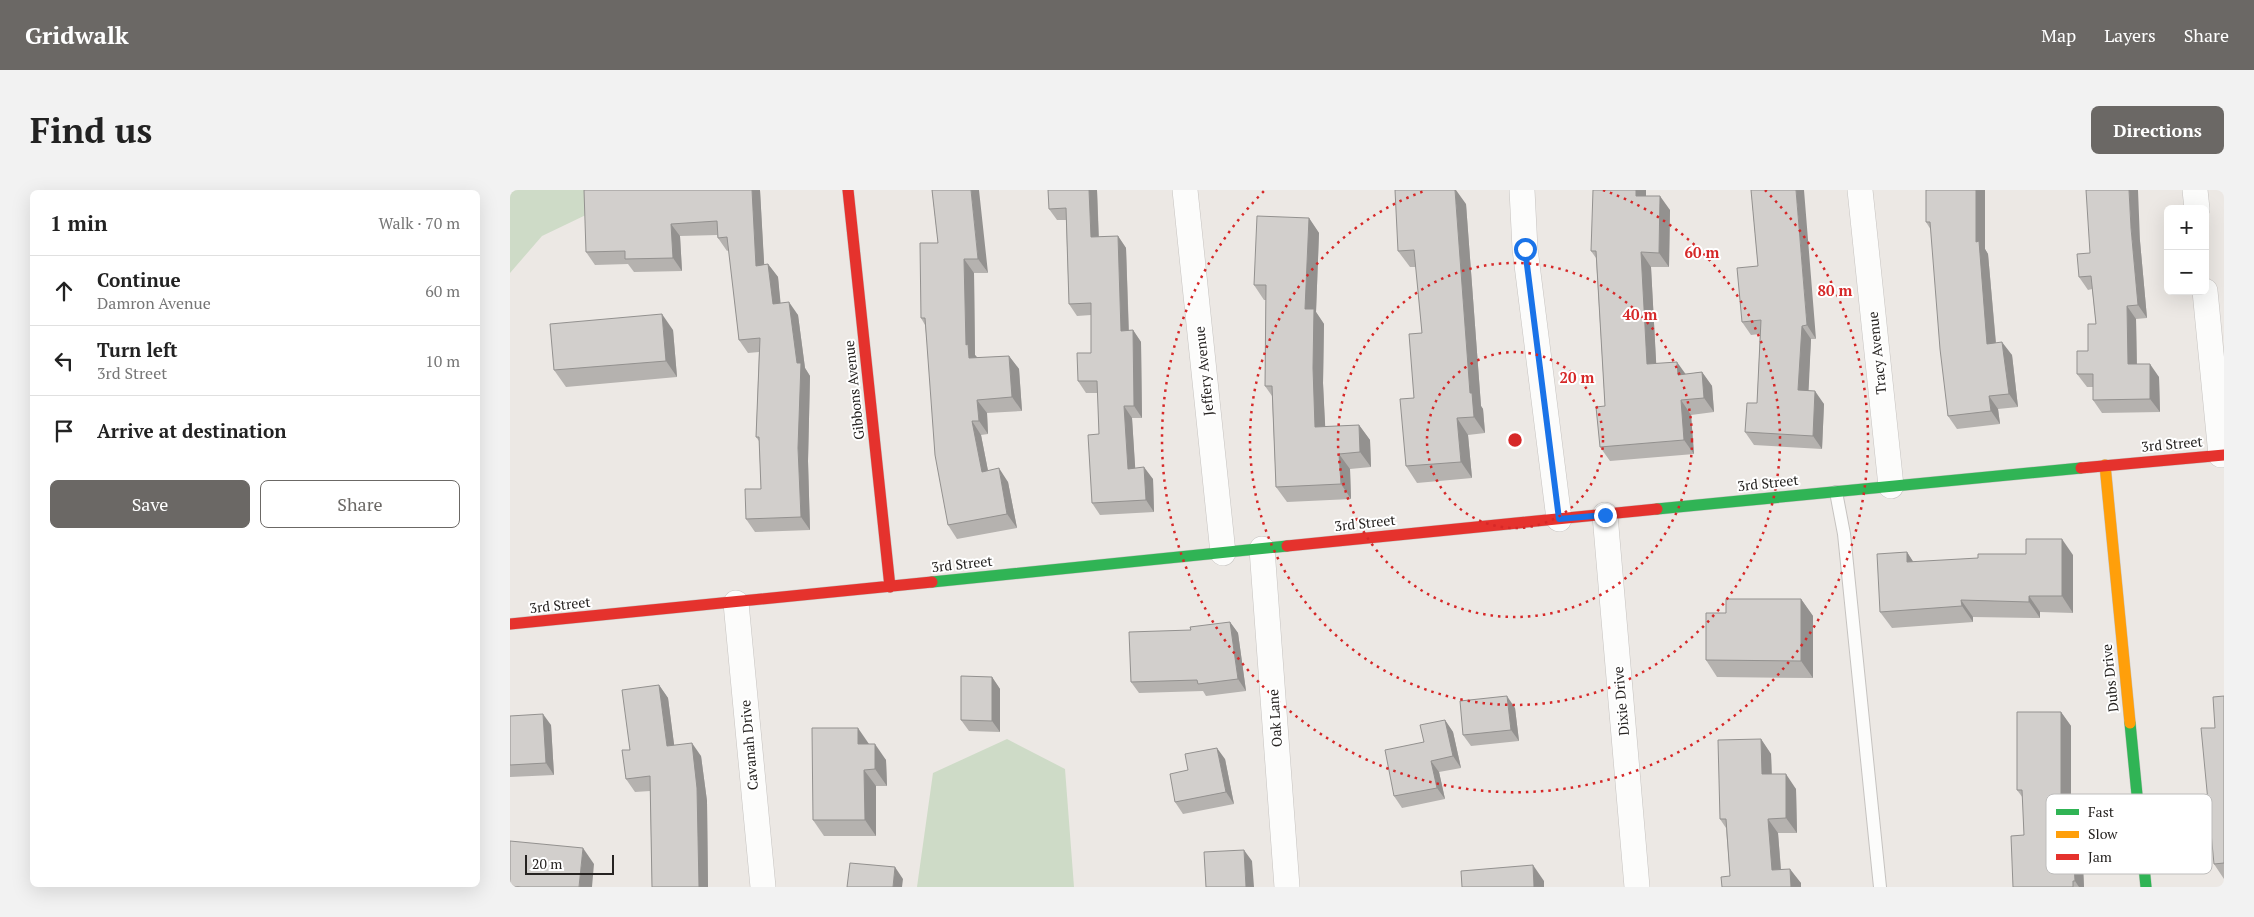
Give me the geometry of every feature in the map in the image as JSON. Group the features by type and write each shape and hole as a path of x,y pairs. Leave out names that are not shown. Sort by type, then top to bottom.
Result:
{"street":[{"name":"Gibbons Avenue","path":"848,190 890,587"},
{"name":"Jeffery Avenue","path":"1185,190 1223,553"},
{"path":"1522,190 1525,249 1559,519"},
{"name":"Tracy Avenue","path":"1860,190 1891,486"},
{"path":"2195,190 2197,205"},
{"path":"2205,295 2222,455"},
{"name":"3rd Street","path":"510,624 736,603 1891,486 2222,455"},
{"name":"Dubs Drive","path":"2105,465 2137,794"},
{"name":"Dixie Drive","path":"1605,515 1637,887"},
{"name":"Oak Lane","path":"1262,549 1287,887"},
{"name":"Cavanah Drive","path":"736,603 763,887"},
{"name":"Dubs Drive","path":"2145,874 2146,887"}],"lane":[{"path":"1836,492 1844,534 1880,887"}],"green space":[{"path":"510,190 638,190 542,236 510,273"},
{"path":"1007,739 1065,769 1074,887 917,887 933,773"}],"building":[{"path":"584,190 752,190 756,266 768,264 773,304 789,302 797,363 801,363 798,448 801,517 746,519 745,489 761,489 759,437 756,437 760,338 739,340 727,237 718,238 717,221 671,224 673,258 625,259 625,251 586,252"},
{"path":"932,190 971,190 978,259 964,259 966,345 968,344 969,358 1009,356 1012,397 977,400 979,421 972,421 982,472 999,468 1007,514 948,525 935,455 925,318 921,318 920,243 938,243"},
{"path":"1048,190 1089,190 1091,237 1118,236 1121,331 1133,330 1134,406 1124,406 1128,469 1144,467 1146,500 1092,503 1088,435 1099,434 1097,381 1078,381 1077,353 1091,353 1091,303 1069,304 1066,208 1049,209"},
{"path":"1395,190 1455,190 1470,393 1472,393 1474,417 1457,418 1461,462 1406,466 1400,399 1414,398 1409,334 1422,333 1414,250 1398,251"},
{"path":"1593,190 1636,190 1636,196 1660,196 1659,253 1641,252 1647,364 1677,362 1678,375 1702,372 1704,398 1681,400 1684,440 1600,447 1596,407 1605,406 1596,251 1591,251"},
{"path":"1751,190 1796,190 1807,325 1802,326 1798,390 1815,391 1813,436 1745,432 1747,403 1757,403 1761,320 1742,322 1737,268 1758,266"},
{"path":"1926,190 1976,190 1976,242 1979,241 1987,344 2002,342 2009,394 1989,396 1991,411 1948,416 1940,349 1930,222 1926,222"},
{"path":"2086,190 2129,190 2138,305 2127,306 2128,364 2150,364 2150,399 2093,400 2093,374 2077,374 2077,351 2088,351 2088,324 2096,324 2091,276 2079,277 2077,254 2090,253"},
{"path":"1257,216 1309,218 1305,309 1314,309 1315,427 1359,425 1360,452 1339,454 1341,484 1276,487 1272,386 1265,386 1266,285 1254,285"},
{"path":"662,314 666,361 554,370 550,324"},
{"path":"2026,539 2062,539 2062,596 2029,596 2029,602 1961,600 1962,606 1880,612 1877,554 1907,552 1907,562 1978,558 1978,554 2026,554"},
{"path":"1726,599 1801,599 1801,661 1706,660 1706,613 1726,613"},
{"path":"1230,622 1238,679 1198,684 1197,680 1131,682 1129,632 1191,630 1190,627"},
{"path":"961,676 992,677 992,721 961,720"},
{"path":"659,685 667,746 692,743 697,788 699,887 652,887 650,776 626,779 622,750 630,750 622,690"},
{"path":"1507,696 1511,730 1463,735 1460,701"},
{"path":"2224,696 2224,863 2214,864 2212,794 2207,794 2201,728 2215,728 2213,697"},
{"path":"2017,712 2061,712 2061,794 2046,794 2046,874 2075,874 2073,887 2013,887 2011,836 2024,835 2022,790 2017,790"},
{"path":"543,714 546,763 510,765 510,716"},
{"path":"1445,720 1453,756 1431,761 1437,788 1394,796 1385,750 1424,742 1420,725"},
{"path":"812,728 858,728 858,744 875,744 875,769 864,770 865,820 813,820"},
{"path":"1761,739 1762,774 1786,774 1786,818 1768,819 1772,870 1790,869 1791,887 1722,887 1721,877 1730,876 1726,819 1720,819 1718,740"},
{"path":"1217,748 1226,792 1175,802 1170,774 1188,770 1185,754"},
{"path":"510,841 583,848 579,887 510,886"},
{"path":"1244,850 1246,887 1206,887 1204,852"},
{"path":"850,863 895,867 893,887 847,887"},
{"path":"1533,865 1534,887 1462,887 1461,871"}],"traffic: fast":[{"path":"1657,509 2081,468"},
{"path":"932,582 1287,546"},
{"path":"2130,723 2137,794"},
{"path":"2145,874 2146,887"}],"traffic: slow":[{"path":"2105,465 2130,723"}],"traffic: jam":[{"path":"848,190 890,587"},
{"path":"2081,468 2224,455"},
{"path":"1287,546 1657,509"},
{"path":"510,624 932,582"}],"route":[{"path":"1525,249 1559,519 1605,515"}]}
